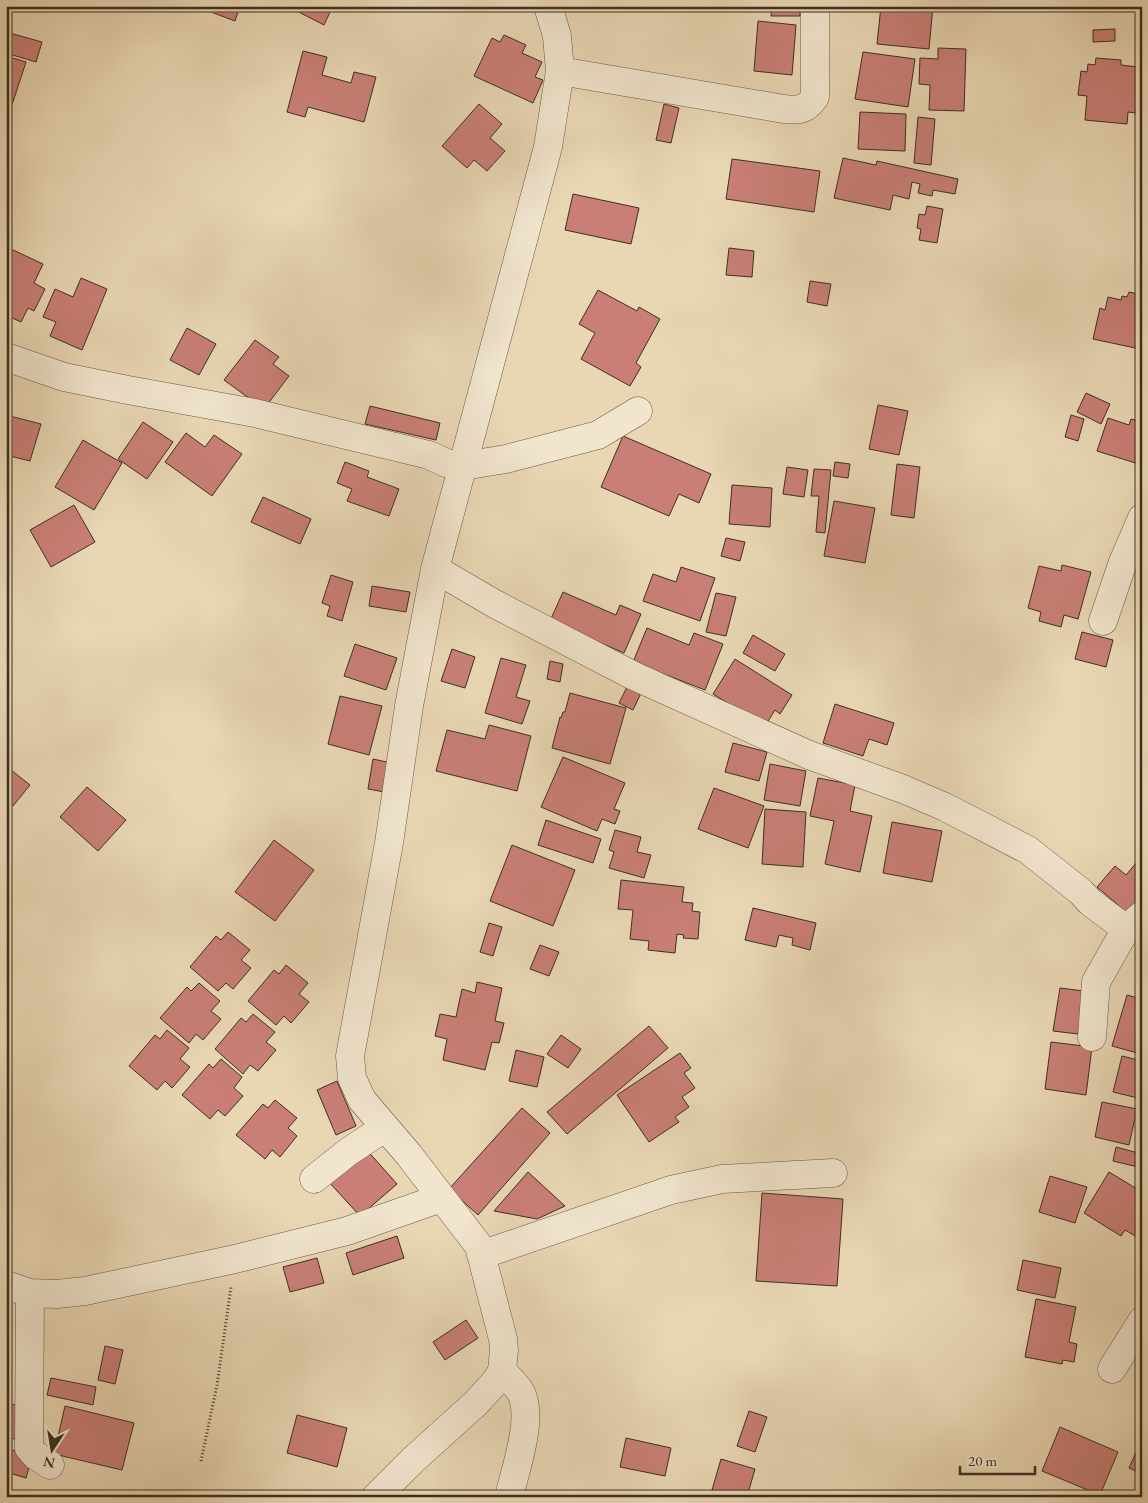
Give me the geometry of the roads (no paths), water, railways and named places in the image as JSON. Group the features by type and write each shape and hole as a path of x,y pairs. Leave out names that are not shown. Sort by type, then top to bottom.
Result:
{"street":[{"path":"376,1497 476,1403 496,1381 502,1371 504,1360 503,1339 478,1246 409,1155 362,1100 352,1078 350,1056 389,843 409,706 434,569 548,147 560,71 557,36 548,6"},
{"path":"560,71 784,109 797,110 805,108 815,97 815,6"},
{"path":"6,357 64,377 255,413 372,443 429,455 446,463 463,466 506,459 598,435 638,411"},
{"path":"1103,621 1123,562 1142,518"},
{"path":"434,569 495,604 634,676 809,755 903,788 945,807 1028,850 1082,892 1090,902 1134,922 1096,982 1092,1037"},
{"path":"314,1179 348,1152 384,1128"},
{"path":"481,1255 671,1190 722,1179 833,1173"},
{"path":"50,1465 35,1455 29,1448 18,1289 57,1294 85,1292 235,1259 347,1230 441,1198"},
{"path":"1112,1369 1142,1321"},
{"path":"502,1371 520,1392 526,1414 523,1441 509,1497"}]}
